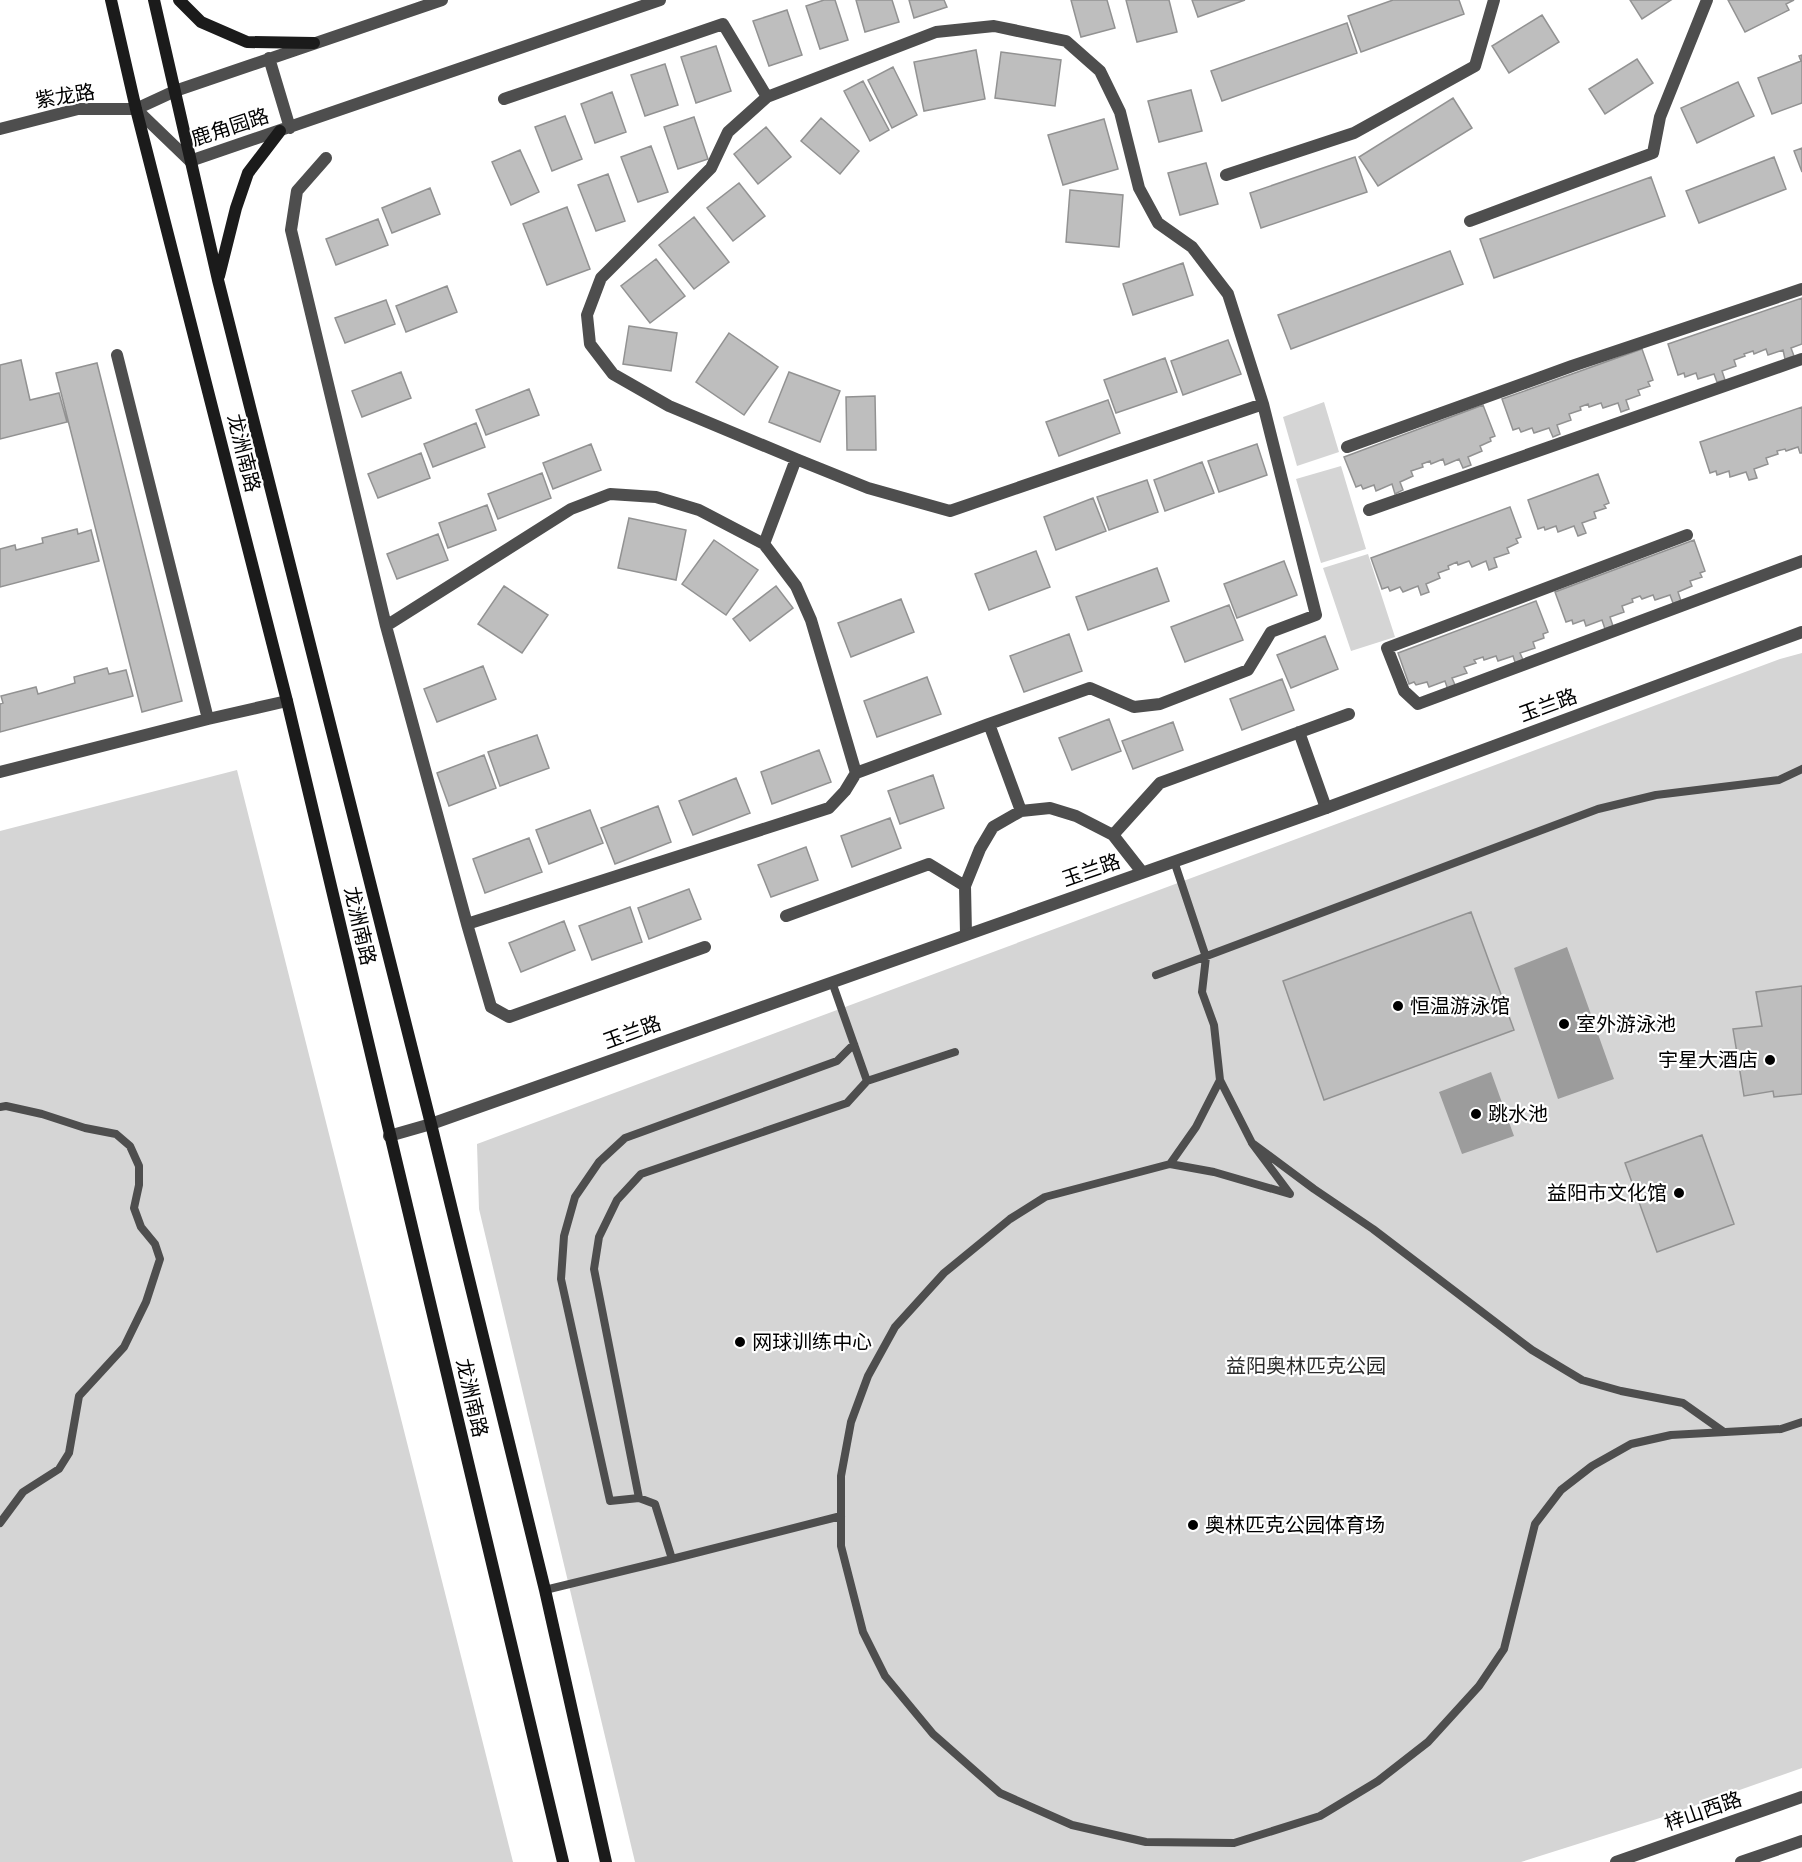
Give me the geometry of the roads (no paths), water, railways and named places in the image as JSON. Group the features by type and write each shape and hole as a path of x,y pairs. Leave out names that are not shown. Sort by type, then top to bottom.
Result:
{"main road":[{"name":"龙洲南路","path":"111,0 136,109 287,701 563,1862"},
{"name":"龙洲南路","path":"154,0 218,280 431,1124 545,1590 606,1862"},
{"path":"179,0 201,22 247,42 314,43"},
{"path":"218,280 236,208 248,173 285,129"}],"street":[{"path":"136,109 175,91 442,0"},
{"name":"鹿角园路","path":"136,109 190,161 660,0"},
{"path":"1226,175 1354,133 1475,66 1494,0"},
{"path":"1470,221 1653,153 1660,117 1707,0"},
{"path":"504,99 723,24 767,97"},
{"path":"467,924 829,808 845,791 856,773 1090,688 1134,707 1160,704 1248,670 1271,632 1316,615 1263,404 1228,294 1192,247 1158,224 1139,188 1120,112 1100,71 1066,41 994,26 936,32 767,97 728,132 711,168 601,278 587,315 590,344 613,374 669,406 796,459 868,488 950,511 1263,404"},
{"path":"269,58 285,129"},
{"name":"紫龙路","path":"0,129 78,109 136,109"},
{"path":"326,158 297,191 291,230 386,626 490,1007 509,1017 705,947"},
{"path":"1347,447 1572,366 1802,289"},
{"path":"117,355 208,719"},
{"path":"1369,510 1802,358"},
{"path":"764,544 796,459"},
{"path":"386,626 571,509 610,494 656,497 699,510 764,544 796,586 811,620 856,773"},
{"path":"1688,535 1387,648 1404,692 1418,704 1802,561"},
{"name":"玉兰路","path":"389,1136 431,1124 1326,808 1802,632"},
{"path":"0,772 287,701"},
{"path":"1113,836 1160,783 1349,714"},
{"path":"989,724 1021,811"},
{"path":"1299,732 1326,808"},
{"path":"966,934 965,886 980,849 993,826 1021,811 1050,808 1076,816 1113,836 1142,872"},
{"path":"786,916 929,864 965,886"},
{"name":"梓山西路","path":"1616,1862 1802,1797"},
{"path":"1741,1862 1802,1841"}],"lane":[{"path":"1156,975 1598,809 1656,795 1779,780 1802,769"},
{"path":"1174,861 1206,957 1202,992 1214,1024 1220,1080 1252,1143 1290,1194 1214,1172 1170,1164 1045,1197 1010,1219 944,1273 895,1327 868,1376 851,1422 841,1476 841,1546 863,1632 885,1676 933,1734 1000,1793 1072,1825 1146,1842 1234,1843 1320,1816 1378,1781 1428,1742 1479,1686 1504,1649 1535,1524 1561,1490 1592,1466 1631,1444 1671,1435 1781,1429 1802,1422"},
{"path":"832,982 867,1082"},
{"path":"672,1559 655,1504 639,1498 610,1502 561,1279 564,1236 575,1197 599,1162 625,1138 837,1061 854,1044"},
{"path":"639,1498 594,1269 599,1237 617,1200 640,1174 847,1103 867,1082 955,1052"},
{"path":"1170,1164 1196,1127 1220,1080"},
{"path":"0,1107 6,1106 42,1114 85,1128 116,1134 130,1146 139,1166 139,1185 134,1208 141,1227 155,1244 160,1259 146,1302 124,1347 79,1396 69,1453 59,1470 23,1492 0,1523"},
{"path":"1252,1143 1373,1229 1532,1350 1582,1380 1621,1391 1683,1403 1724,1432"},
{"path":"545,1590 841,1516"}],"place":[{"name":"恒温游泳馆","path":"1398,1006"},
{"name":"室外游泳池","path":"1564,1024"},
{"name":"宇星大酒店","path":"1770,1060"},
{"name":"跳水池","path":"1476,1114"},
{"name":"益阳市文化馆","path":"1679,1193"},
{"name":"网球训练中心","path":"740,1342"},
{"name":"奥林匹克公园体育场","path":"1193,1525"}],"park label":[{"name":"益阳奥林匹克公园","path":"1306,1366"}]}
